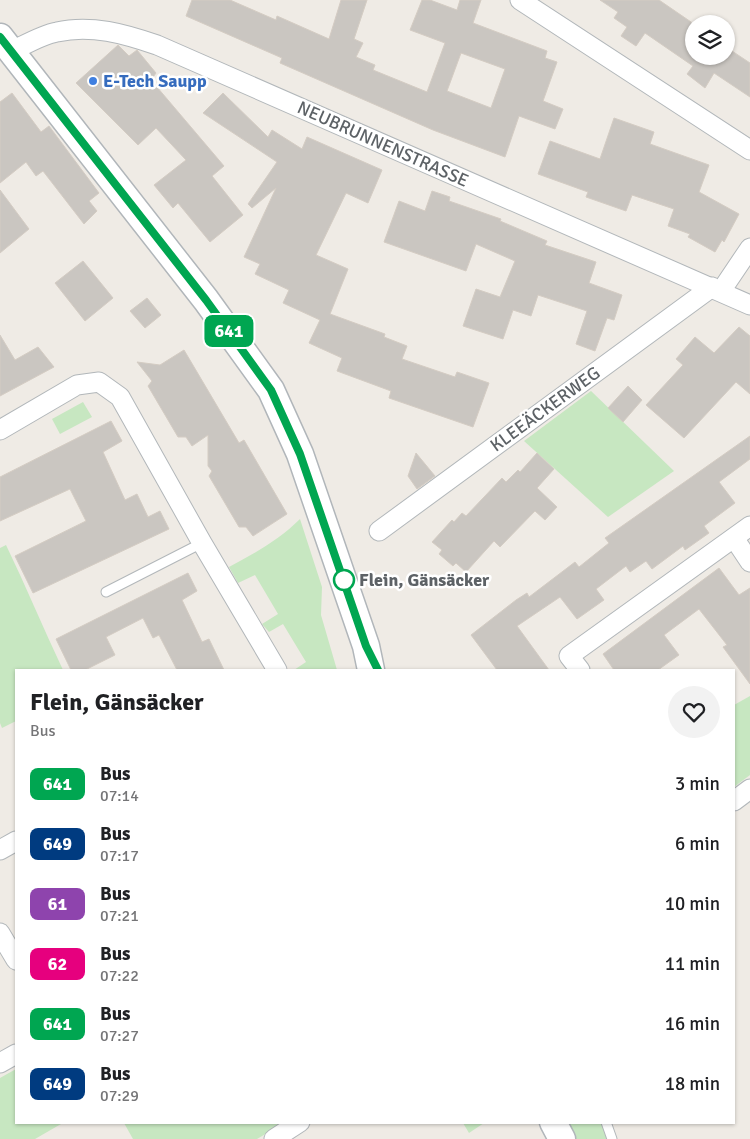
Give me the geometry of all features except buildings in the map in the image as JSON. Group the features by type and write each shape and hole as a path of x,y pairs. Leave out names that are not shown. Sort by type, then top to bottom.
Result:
{"main road":[{"path":"5,44 206,300 271,390 300,454 369,658 377,669"},
{"path":"554,1124 562,1139"}],"street":[{"path":"520,0 750,150"},
{"name":"NEUBRUNNENSTRASSE","path":"5,44 57,32 93,30 122,33 157,45 750,305"},
{"name":"KLEEÄCKERWEG","path":"379,531 716,289 750,248"},
{"path":"0,430 77,385 99,382 120,397 202,543 276,669"},
{"path":"579,669 569,656 750,526"},
{"path":"734,538 750,562"},
{"path":"735,800 750,789"},
{"path":"0,850 15,842"},
{"path":"0,933 15,958"},
{"path":"0,1063 15,1055"},
{"path":"274,1139 297,1124"}],"lane":[{"path":"106,592 202,543"},
{"path":"607,1124 612,1139"}],"green space":[{"path":"591,391 674,471 608,517 524,441"},
{"path":"83,402 92,417 60,434 52,419"},
{"path":"300,519 322,587 321,615 337,669 296,669 306,662 283,624 269,632 262,624 278,614 255,575 238,583 229,567 275,540"},
{"path":"6,545 63,669 15,669 15,722 2,728 0,723 0,548"},
{"path":"750,696 750,775 735,786 735,704"},
{"path":"15,1070 15,1124 61,1124 35,1139 0,1139 0,1078"},
{"path":"125,1124 282,1124 257,1139 133,1139"},
{"path":"464,1124 482,1124 469,1133"},
{"path":"560,1124 603,1124 609,1139 568,1139"}],"bus line":[{"name":"641","path":"0,37 206,300 271,390 300,454 338,558 366,646 378,669"}],"place":[{"name":"E-Tech Saupp","path":"93,81"},
{"name":"Flein, Gänsäcker","path":"344,580"}]}
